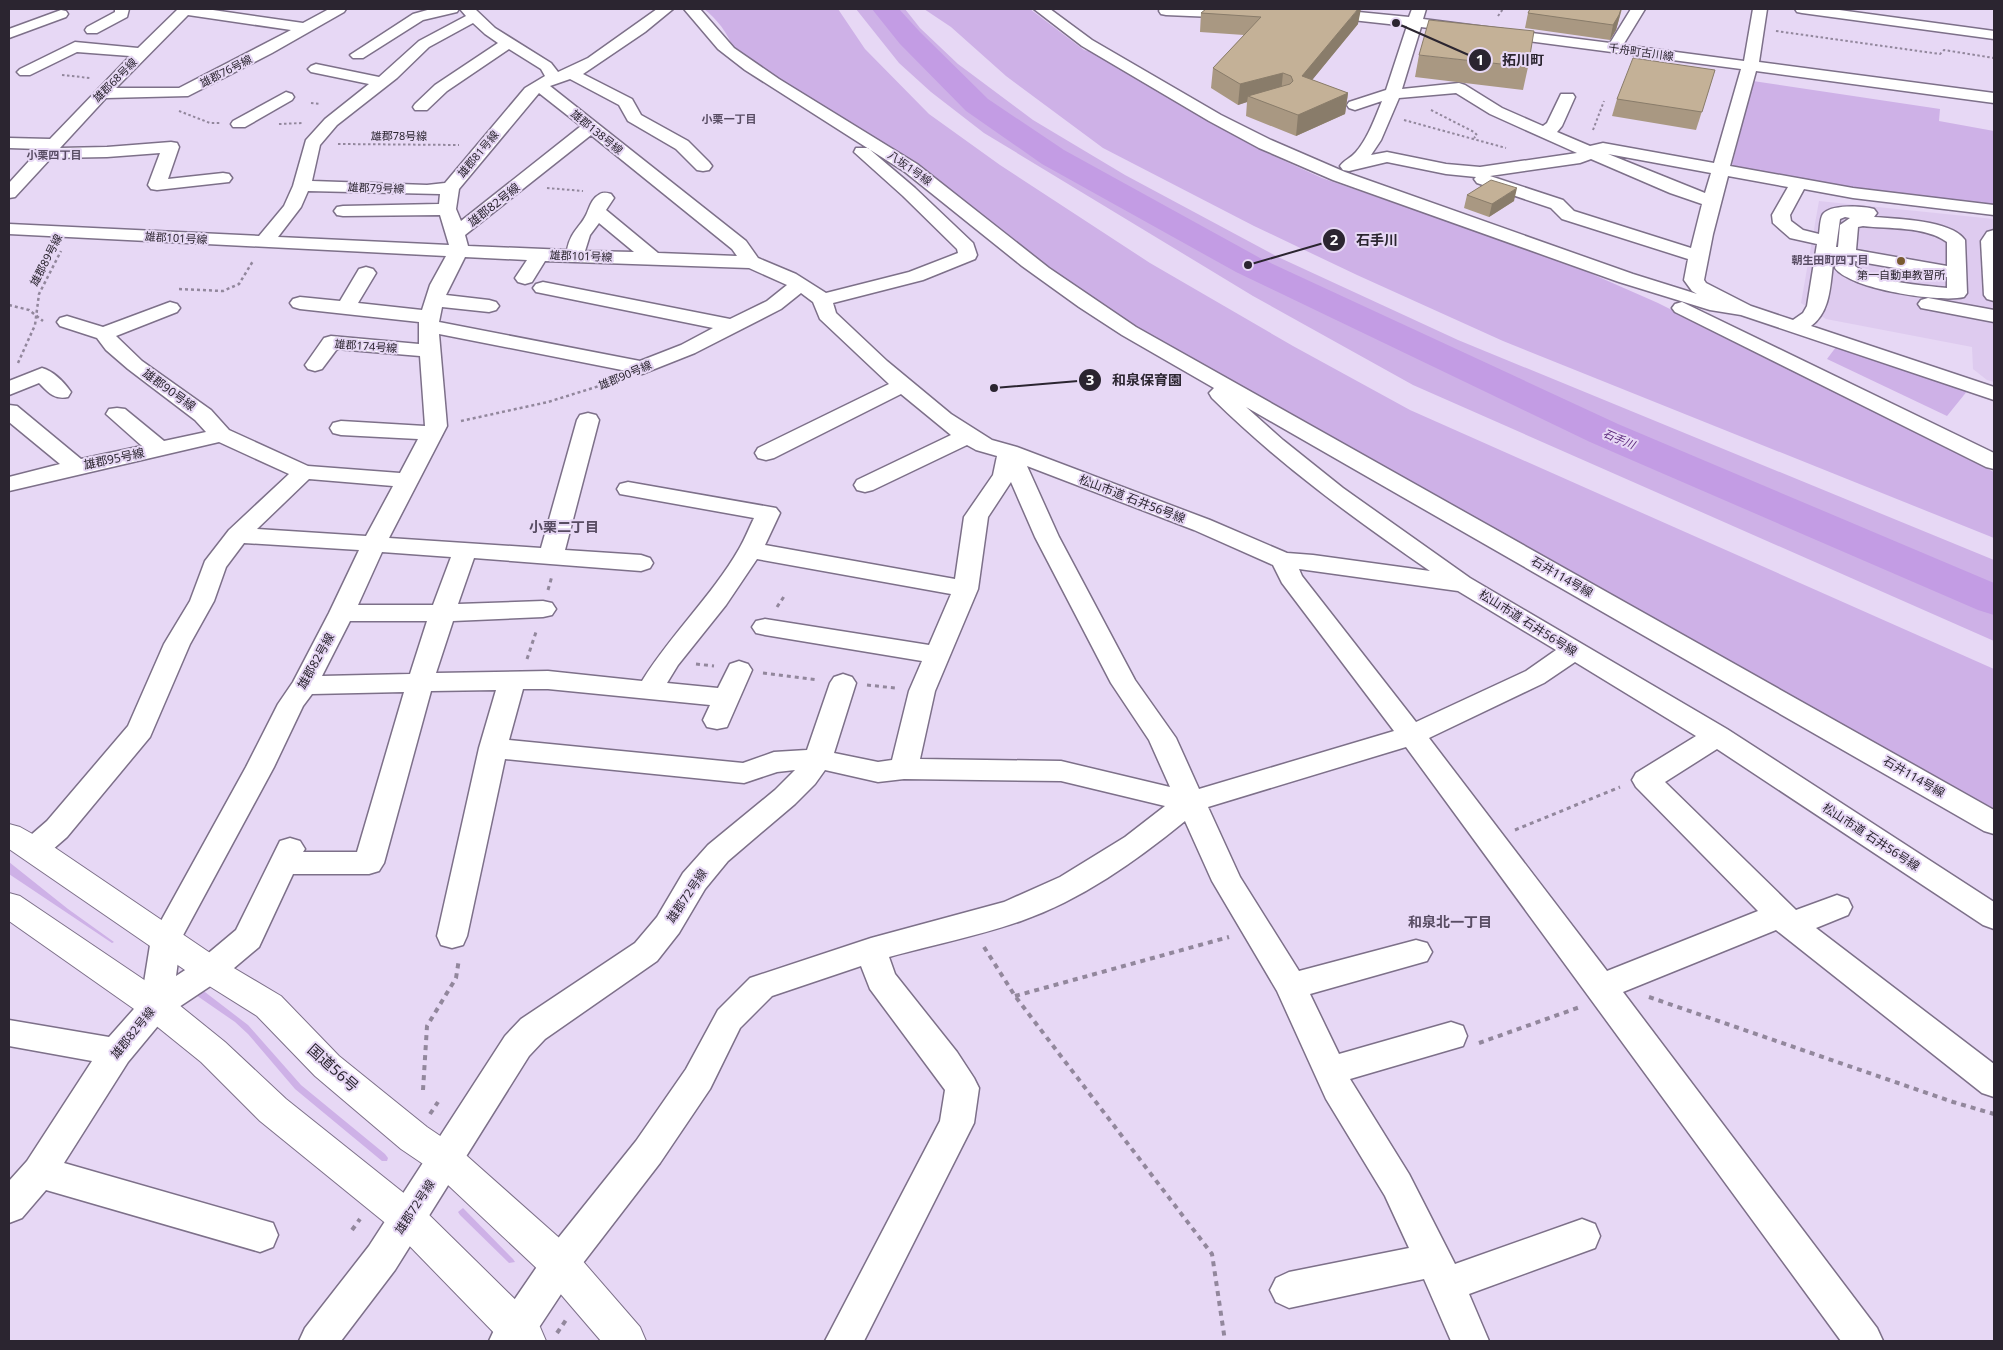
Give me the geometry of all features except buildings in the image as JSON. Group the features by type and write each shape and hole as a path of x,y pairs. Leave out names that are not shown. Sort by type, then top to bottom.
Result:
{"highway":[{"name":"国道56号","path":"22,842 210,970 269,1006 328,1066 414,1138 445,1160 560,1264 626,1341"},
{"path":"9,905 156,1006 213,1052 273,1110 407,1218 517,1337"}],"street":[{"path":"92,30 122,14 122,9"},
{"path":"185,9 305,28"},
{"name":"雄郡68号線","path":"9,193 102,92 185,9"},
{"name":"雄郡76号線","path":"102,92 182,93 267,50 339,9"},
{"path":"411,9 351,53 431,12 452,9"},
{"name":"八坂1号線","path":"692,9 702,16 714,36 728,50 796,97 910,167 961,204 1015,251 1062,286 1130,331"},
{"path":"1041,9 1087,43 1215,118 1265,144 1339,176 1626,278 1717,306 1744,310 1994,394"},
{"path":"1614,48 1638,9"},
{"path":"1744,310 1699,286 1694,280 1712,201 1750,66 1760,9"},
{"path":"1802,9 1994,35"},
{"path":"1166,11 1252,15"},
{"path":"547,81 572,74 670,12"},
{"name":"千舟町古川線","path":"1284,13 1326,12 1417,16 1614,48 1994,98"},
{"path":"264,242 292,207 302,186 312,144 331,122 424,44 471,13"},
{"name":"雄郡138号線","path":"471,13 508,43 546,66 547,81 590,127 738,245 751,262"},
{"path":"9,34 61,14"},
{"path":"1356,163 1378,133 1384,115 1400,94 1417,16"},
{"path":"691,28 714,36"},
{"path":"421,107 441,88 508,43"},
{"path":"25,72 75,47 142,52"},
{"path":"267,50 289,53"},
{"path":"316,69 381,82"},
{"path":"572,74 626,102 634,118 682,145 703,166"},
{"name":"雄郡81号線","path":"457,242 447,209 450,188 531,91 547,81"},
{"path":"1355,105 1400,94 1459,88 1496,111 1690,195 1712,201"},
{"path":"239,124 286,97"},
{"path":"1546,133 1554,126 1567,97"},
{"path":"1215,118 1234,112"},
{"name":"雄郡82号線","path":"430,323 457,242 590,127"},
{"path":"822,300 917,274 955,262 968,255 966,247 909,192 860,151 860,135"},
{"path":"9,143 107,152 171,147 157,185 223,178"},
{"path":"1265,144 1281,145 1337,167 1347,167 1356,163 1387,157 1446,169 1472,172 1571,160 1588,152 1603,148 1853,193 1994,210"},
{"path":"1472,172 1488,182 1557,204 1568,215 1698,256"},
{"path":"1799,183 1781,215 1782,223 1797,234 1826,246 1882,244 1939,231 1956,240 1956,294 1893,284 1893,273 1864,268 1882,244"},
{"name":"雄郡79号線","path":"302,186 427,190 450,188"},
{"path":"575,256 578,237 601,204 618,230 653,259"},
{"path":"343,212 447,209"},
{"path":"1796,327 1810,317 1818,306 1831,216 1844,212 1867,213 1983,226 1994,229"},
{"path":"618,230 637,225"},
{"name":"雄郡101号線","path":"9,230 71,231 264,242 457,242 539,255 751,262 772,270 814,291 822,300"},
{"path":"1994,236 1990,241 1994,281"},
{"path":"1882,244 1930,268 1956,273"},
{"path":"525,278 539,255"},
{"path":"1930,268 1930,291"},
{"path":"346,308 366,273"},
{"path":"1626,278 1724,330 1994,462"},
{"name":"雄郡90号線","path":"642,368 688,350 774,306 799,285"},
{"path":"1822,285 1994,316"},
{"path":"542,288 733,326"},
{"name":"松山市道 石井56号線","path":"822,300 827,315 880,366 943,419 967,436 984,445 1009,452 1202,525 1282,560 1313,562 1465,584 1573,651 1717,736 1994,917"},
{"path":"300,303 346,308 430,323 642,368"},
{"path":"430,323 489,306"},
{"path":"67,322 104,334 170,308"},
{"path":"341,428 434,430 430,323"},
{"name":"雄郡174号線","path":"315,365 331,342 430,323"},
{"name":"石井114号線","path":"1130,331 1202,374 1994,822"},
{"name":"雄郡90号線","path":"104,334 113,346 135,365 203,415 220,435 304,472 407,480"},
{"path":"9,389 42,374 60,392"},
{"path":"1202,374 1248,422 1358,510 1465,584"},
{"path":"766,453 903,385"},
{"path":"9,411 77,467"},
{"path":"117,414 160,449"},
{"path":"551,556 588,420"},
{"name":"雄郡82号線","path":"9,1207 39,1172 116,1052 156,1006 166,939 260,767 291,704 304,685 342,614 374,544 434,430"},
{"name":"雄郡95号線","path":"9,484 220,435"},
{"path":"865,485 967,436"},
{"path":"904,769 922,691 966,589 970,544 976,517 1004,475 1009,452"},
{"path":"1009,452 1047,536 1124,683 1162,738 1227,881 1291,986 1338,1089 1397,1185 1440,1273 1470,1341"},
{"path":"22,842 57,828 140,730 177,644 202,601 214,566 237,535 304,472"},
{"path":"627,490 768,513 751,550 716,599 668,660 650,690"},
{"path":"237,535 641,563"},
{"path":"751,550 966,589"},
{"path":"156,1006 210,970 248,938 287,855 369,863 420,682 442,613 466,552"},
{"path":"1282,560 1291,578 1607,989 1864,1341"},
{"path":"342,614 442,613 543,608"},
{"path":"765,626 936,655"},
{"path":"517,1337 560,1264 648,1152 698,1079 729,1019 761,987 871,950 1012,912 1071,885 1134,845 1190,802 1412,736 1535,677 1573,651"},
{"path":"304,685 548,680 650,690 722,709 740,670"},
{"path":"452,936 493,748 512,680"},
{"name":"雄郡72号線","path":"318,1341 382,1258 517,1046 533,1029 646,952 668,925 694,881 718,854 785,797 805,777 818,759 843,683"},
{"path":"1717,736 1646,780 1786,920 1994,1083"},
{"path":"493,748 744,773 774,762 818,759 878,772 904,769 1061,771 1190,802"},
{"path":"1607,989 1786,920 1837,907"},
{"path":"844,1341 957,1123 962,1088 946,1062 881,980 871,950"},
{"path":"1291,986 1416,952"},
{"path":"9,1033 116,1052"},
{"path":"1329,1071 1451,1036"},
{"path":"39,1172 260,1235"},
{"path":"1290,1290 1440,1273 1582,1236"}],"path":[{"path":"1758,29 1836,37 1884,47 1940,54 1944,50 1994,58"},
{"path":"1400,94 1474,132 1477,135 1474,138"},
{"path":"1588,152 1604,101"},
{"path":"1384,115 1507,148"},
{"name":"雄郡78号線","path":"312,144 485,145"},
{"name":"雄郡89号線","path":"16,367 35,326 39,294 71,231"},
{"path":"9,305 29,310 41,321 67,322"},
{"name":"雄郡90号線","path":"434,430 604,386 642,368"},
{"path":"668,660 843,683 922,691"},
{"path":"1491,839 1640,779 1646,780"},
{"path":"969,924 1015,996 1212,1254 1225,1341"},
{"path":"1015,996 1257,930"},
{"path":"423,1090 426,1078 427,1026 456,978 461,942 452,936"},
{"path":"1451,1036 1460,1050 1607,989 1994,1114"}],"shaded area":[{"path":"704,9 838,9 865,49 929,114 1000,165 1150,263 1293,346 1410,410 1994,669 1994,810 1151,336 1046,266 955,193 890,147 778,80 733,49 721,27"},
{"path":"856,9 905,9 920,28 958,64 1033,120 1125,175 1278,257 1458,340 1994,560 1994,641 1413,385 1253,296 984,133 931,92 899,63"},
{"path":"924,9 1030,9 1084,50 1097,53 1202,118 1265,152 1322,178 1567,263 1658,303 1994,472 1994,538 1503,341 1254,226 1103,148 1006,76 951,27"},
{"path":"1753,81 1940,109 1939,121 1994,131 1994,207 1873,193 1734,167 1732,165"},
{"name":"第一自動車教習所","path":"1819,201 1994,219 1994,382 1987,380 1973,369 1972,347 1826,319 1801,303"},
{"path":"1836,347 1968,390 1947,416 1827,359"},
{"path":"9,862 68,909 114,942 112,943 9,874"},
{"path":"201,989 248,1025 301,1085 385,1154 388,1158 387,1161 382,1161 295,1089 248,1034 235,1022 193,993"},
{"path":"463,1208 515,1262 509,1263 460,1215 458,1212"}],"waterway":[{"name":"石手川","path":"885,9 910,38 977,105 1053,157 1248,265 1604,433 1994,600"}],"place":[{"name":"拓川町","path":"1396,23"},
{"name":"第一自動車教習所","path":"1901,261"},
{"name":"石手川","path":"1248,265"},
{"name":"和泉保育園","path":"994,388"}],"district":[{"name":"小栗一丁目","path":"729,119"},
{"name":"小栗四丁目","path":"54,155"},
{"name":"朝生田町四丁目","path":"1830,260"},
{"name":"小栗二丁目","path":"564,527"},
{"name":"和泉北一丁目","path":"1450,922"}]}
